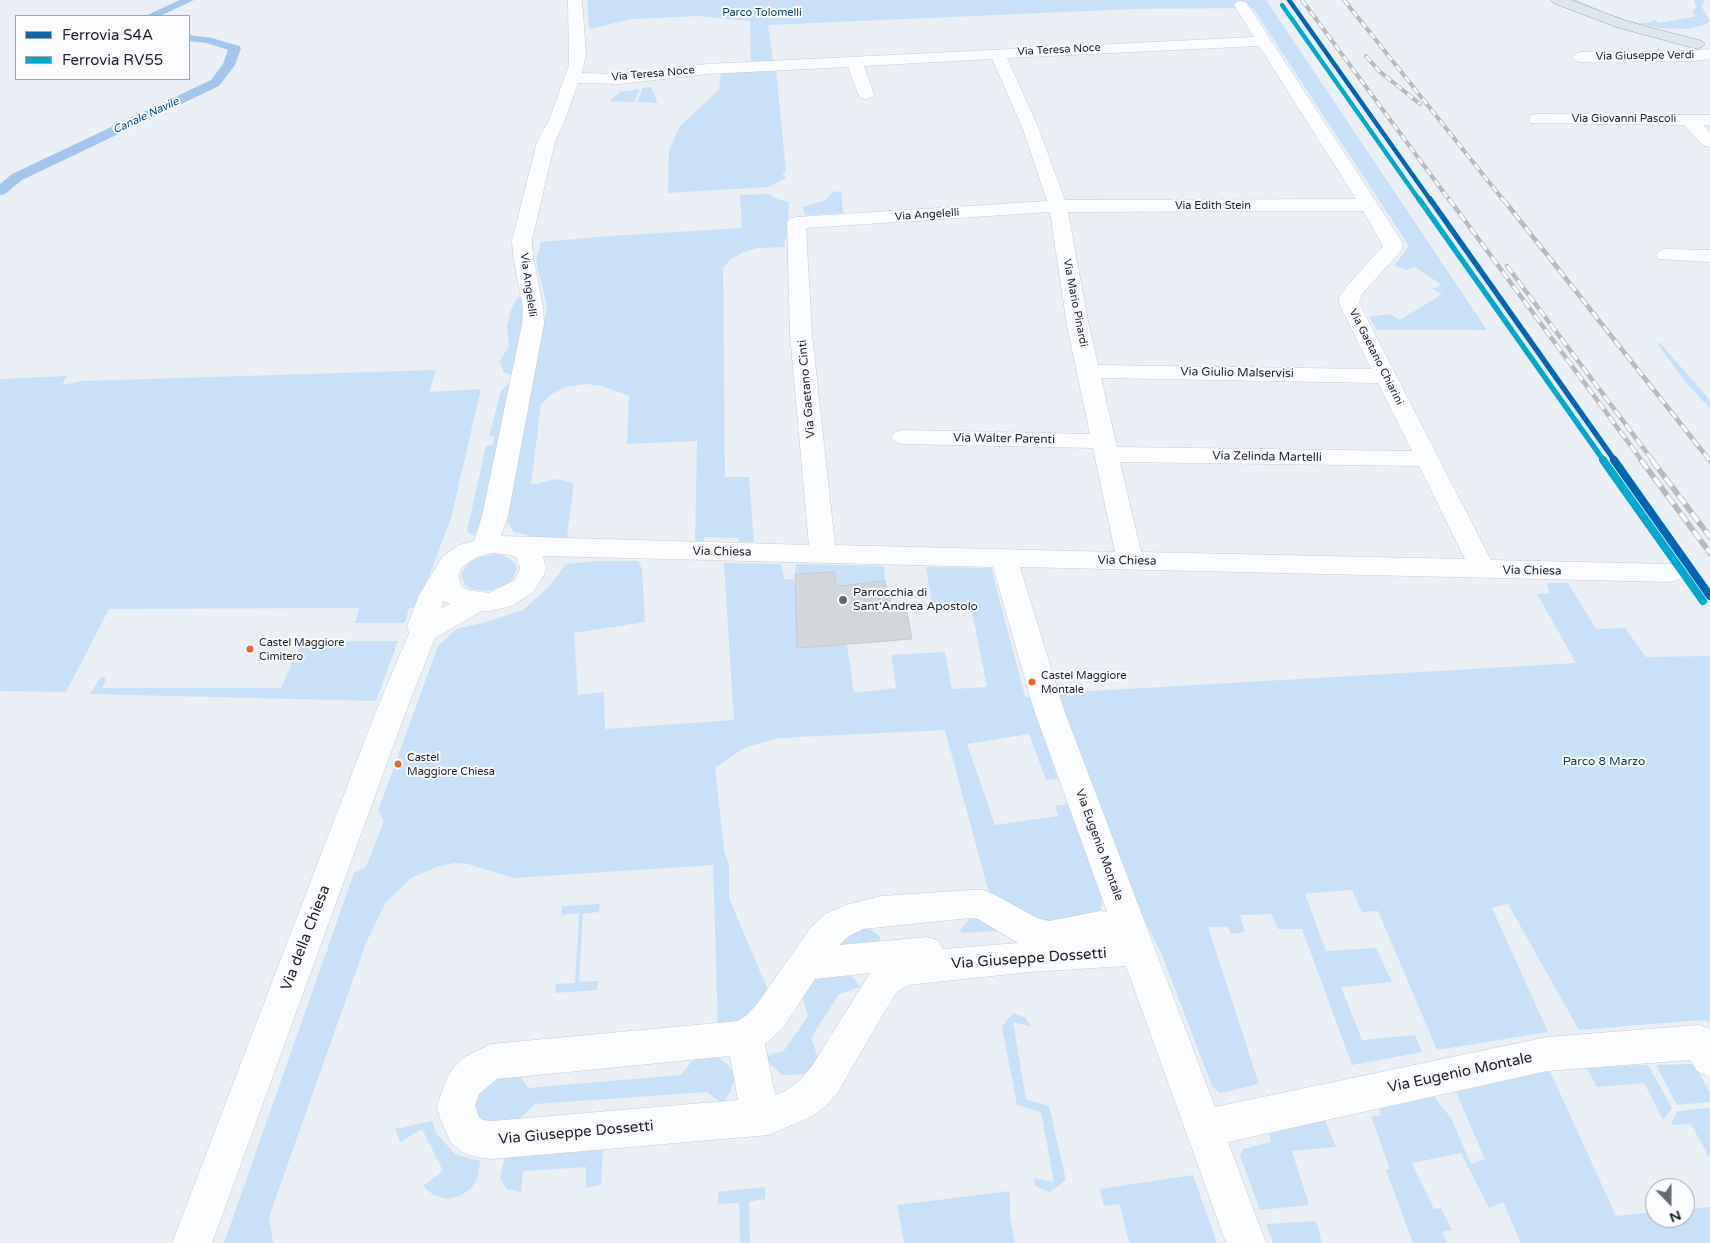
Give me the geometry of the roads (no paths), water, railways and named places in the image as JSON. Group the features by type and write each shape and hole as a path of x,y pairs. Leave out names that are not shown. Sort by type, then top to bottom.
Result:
{"main road":[{"path":"1558,0 1598,17 1644,30 1704,42"}],"street":[{"name":"Via Angelelli","path":"502,545 495,516 533,324 533,307 523,256 522,240 548,137 573,79 577,65 575,0"},
{"name":"Via Gaetano Chiarini","path":"1241,5 1391,240 1393,246 1390,252 1353,291 1349,298 1349,303 1483,570"},
{"name":"Via Teresa Noce","path":"612,79 708,69 1263,41"},
{"name":"Via Giuseppe Verdi","path":"1580,57 1692,56 1704,42"},
{"path":"577,44 583,52 582,67 590,73 612,79"},
{"name":"Via Mario Pinardi","path":"997,54 1030,127 1058,206 1070,285 1130,561"},
{"path":"854,61 866,94"},
{"path":"573,79 579,81 612,79"},
{"path":"548,137 566,115 574,96 583,89 612,79"},
{"name":"Via Giovanni Pascoli","path":"1537,119 1710,120"},
{"path":"1689,120 1710,142"},
{"name":"Via Edith Stein","path":"1058,206 1368,205"},
{"name":"Via Angelelli","path":"796,223 1058,206"},
{"name":"Via Gaetano Cinti","path":"796,223 802,334 823,554"},
{"path":"1666,255 1710,256"},
{"name":"Via Giulio Malservisi","path":"1089,371 1385,376"},
{"name":"Via Walter Parenti","path":"903,437 1105,448"},
{"name":"Via Zelinda Martelli","path":"1105,448 1427,459"},
{"path":"502,545 526,552 532,560 533,568 524,586 515,593 489,602 462,599 452,594 446,586 445,576 448,569 459,556 502,545"},
{"name":"Via Chiesa","path":"502,545 583,549 1671,573"},
{"name":"Via Chiesa","path":"533,568 557,555 583,549"},
{"name":"Via Eugenio Montale","path":"1004,558 1048,707 1246,1243"},
{"name":"Via della Chiesa","path":"192,1243 388,721 423,633 421,626 432,595 445,576"},
{"path":"423,633 429,627 476,602"},
{"name":"Via Giuseppe Dossetti","path":"819,963 1019,942 1100,926 1117,928 1133,938 1121,952 1030,957 903,970 885,981 872,999 825,1079 814,1092 787,1110 760,1117 492,1140 476,1138 465,1130 456,1106 459,1093 466,1081 491,1062 712,1042 745,1036 760,1027 819,963 824,937 837,925 858,915 881,911 970,904 983,905 1030,932 1049,936"},
{"path":"819,963 851,965 862,971 872,999"},
{"path":"745,1036 760,1117"},
{"name":"Via Eugenio Montale","path":"1204,1128 1547,1054 1699,1042 1710,1060"}],"waterway":[{"name":"Canale Navile","path":"153,15 189,0"},
{"name":"Canale Navile","path":"0,191 17,177 215,83 229,65 235,48 208,40 190,38"}],"railway":[{"path":"1302,0 1450,201"},
{"path":"1344,0 1504,201"},
{"path":"1366,56 1379,71 1420,104"},
{"path":"1449,199 1642,461"},
{"path":"1503,199 1710,461"},
{"path":"1507,266 1653,461"},
{"path":"1641,460 1710,553"},
{"path":"1652,460 1710,537"}],"rail line":[{"name":"S4A","path":"1289,0 1710,596"},
{"name":"RV55","path":"1282,5 1703,601"}],"place":[{"name":"Parrocchia di Sant'Andrea Apostolo","path":"843,600"},
{"name":"Castel Maggiore Cimitero","path":"250,649"},
{"name":"Castel Maggiore Montale","path":"1032,682"},
{"name":"Castel Maggiore Chiesa","path":"398,764"}],"park label":[{"name":"Parco Tolomelli","path":"762,13"},
{"name":"Parco 8 Marzo","path":"1604,762"}]}
